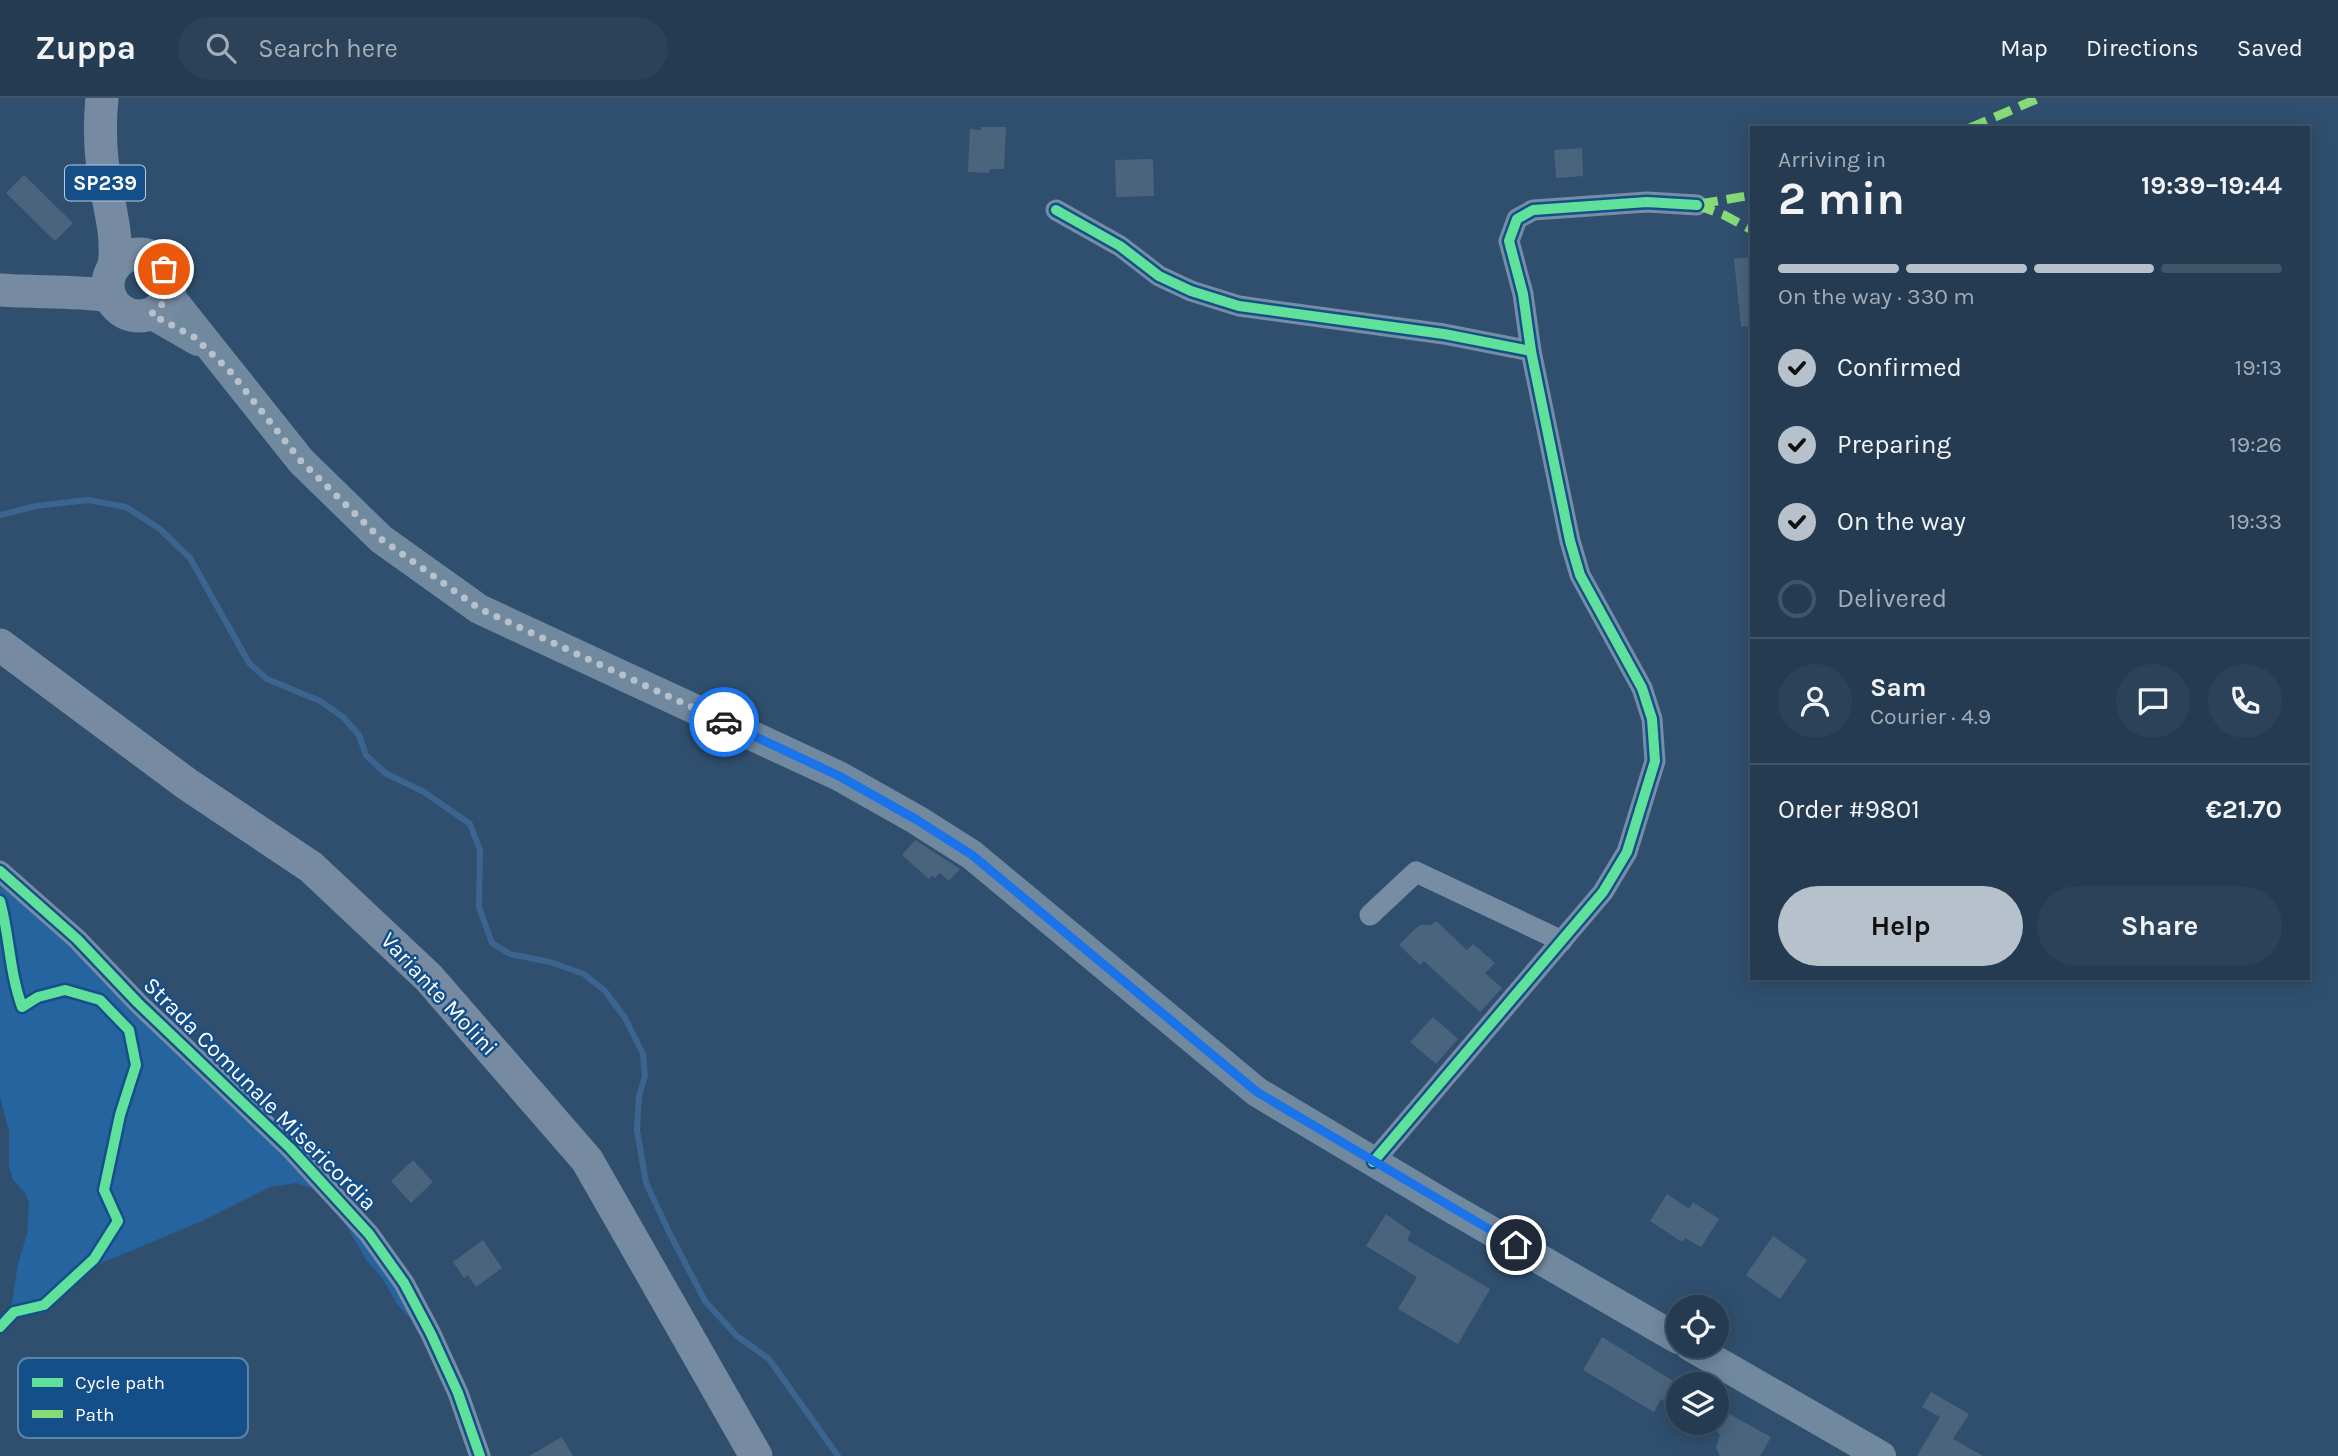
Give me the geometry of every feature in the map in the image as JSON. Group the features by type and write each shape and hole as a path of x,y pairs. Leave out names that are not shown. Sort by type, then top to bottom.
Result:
{"main road":[{"name":"SP239","path":"102,98 99,139 114,221 116,248 111,279"},
{"name":"SP239","path":"112,98 114,156 127,204 151,257 168,277 160,304"},
{"path":"151,257 134,255 119,261 111,279 122,312 131,315 160,304 229,370 301,461 381,539 480,609 839,776 917,820 972,855 1257,1092 1666,1332"},
{"path":"0,290 43,293 111,279"},
{"name":"Variante Molini","path":"0,646 187,784 311,867 429,978 587,1160 756,1456"},
{"path":"1711,1358 1881,1456"}],"street":[{"path":"1373,1162 1603,892 1627,852 1655,761 1652,719 1642,688 1580,575 1570,541 1531,351 1523,294 1509,241 1517,219 1533,210 1647,202 1697,205"},
{"path":"1056,210 1120,246 1160,276 1203,295 1239,306 1406,328 1531,351"},
{"name":"Strada Comunale Misericordia","path":"0,871 77,939 138,1003 290,1148 369,1234 404,1283 432,1334 458,1393 480,1456"},
{"path":"1370,915 1416,872 1562,941"}],"shaded area":[{"path":"0,872 368,1235 422,1331 397,1304 340,1215 318,1190 296,1183 270,1187 202,1221 104,1262 83,1274 45,1307 29,1316 11,1309 18,1264 27,1234 29,1203 25,1193 13,1180 9,1166 9,1131 0,1097"}],"building":[{"path":"981,127 1006,127 1004,169 990,169 989,173 968,172 970,129 981,130"},
{"path":"1582,148 1583,176 1556,178 1554,150"},
{"path":"1153,159 1154,196 1116,197 1115,160"},
{"path":"24,175 73,223 55,241 6,193"},
{"path":"1750,257 1750,326 1741,326 1734,259"},
{"path":"915,840 960,869 949,881 940,873 929,879 902,855"},
{"path":"1436,921 1467,950 1473,944 1495,963 1485,973 1502,988 1480,1012 1424,961 1420,965 1399,945 1421,925 1431,925"},
{"path":"1433,1017 1458,1039 1436,1064 1410,1042"},
{"path":"413,1160 433,1182 411,1203 391,1181"},
{"path":"1667,1194 1689,1209 1693,1202 1719,1219 1701,1247 1685,1238 1682,1242 1650,1221"},
{"path":"1386,1214 1411,1232 1407,1240 1490,1289 1458,1344 1398,1309 1417,1277 1366,1246"},
{"path":"1773,1236 1807,1260 1780,1299 1746,1275"},
{"path":"483,1240 502,1268 476,1287 468,1275 464,1278 453,1262"},
{"path":"1602,1337 1666,1377 1666,1402 1661,1399 1654,1412 1583,1370"},
{"path":"1931,1392 1969,1414 1953,1439 1983,1456 1917,1456 1940,1417 1922,1407"},
{"path":"1729,1414 1771,1437 1760,1456 1720,1456 1716,1447 1720,1435 1729,1435"},
{"path":"562,1437 573,1456 529,1456"}],"waterway":[{"path":"0,515 36,506 88,500 126,507 160,529 190,558 249,663 267,679 320,701 343,717 359,735 366,755 385,773 424,792 470,824 480,850 479,907 492,943 510,954 550,962 584,974 605,991 625,1018 643,1054 645,1076 639,1096 637,1130 646,1183 670,1234 705,1301 737,1336 769,1359 838,1456"}],"marked path":[{"path":"1975,126 2039,98"},
{"path":"1700,204 1750,195"},
{"path":"1697,205 1750,229"}],"cycle path":[{"path":"1373,1162 1603,892 1627,852 1655,761 1652,719 1642,688 1580,575 1570,541 1531,351 1523,294 1509,241 1517,219 1533,210 1647,202 1697,205"},
{"path":"1056,210 1120,246 1159,276 1191,291 1239,306 1444,334 1531,351"},
{"path":"0,871 77,939 138,1003 290,1148 369,1234 404,1283 431,1334 458,1393 480,1456"},
{"path":"0,901 14,980 22,1007 38,997 65,990 100,1000 129,1030 136,1065 120,1115 104,1190 118,1221 94,1259 44,1305 14,1312 0,1327"}],"way so far":[{"path":"164,269 168,277 168,294 159,309 151,314 194,337 229,370 301,461 381,539 480,609 724,722"}],"route":[{"path":"724,722 839,776 972,855 1257,1092 1315,1129 1516,1245"}]}
